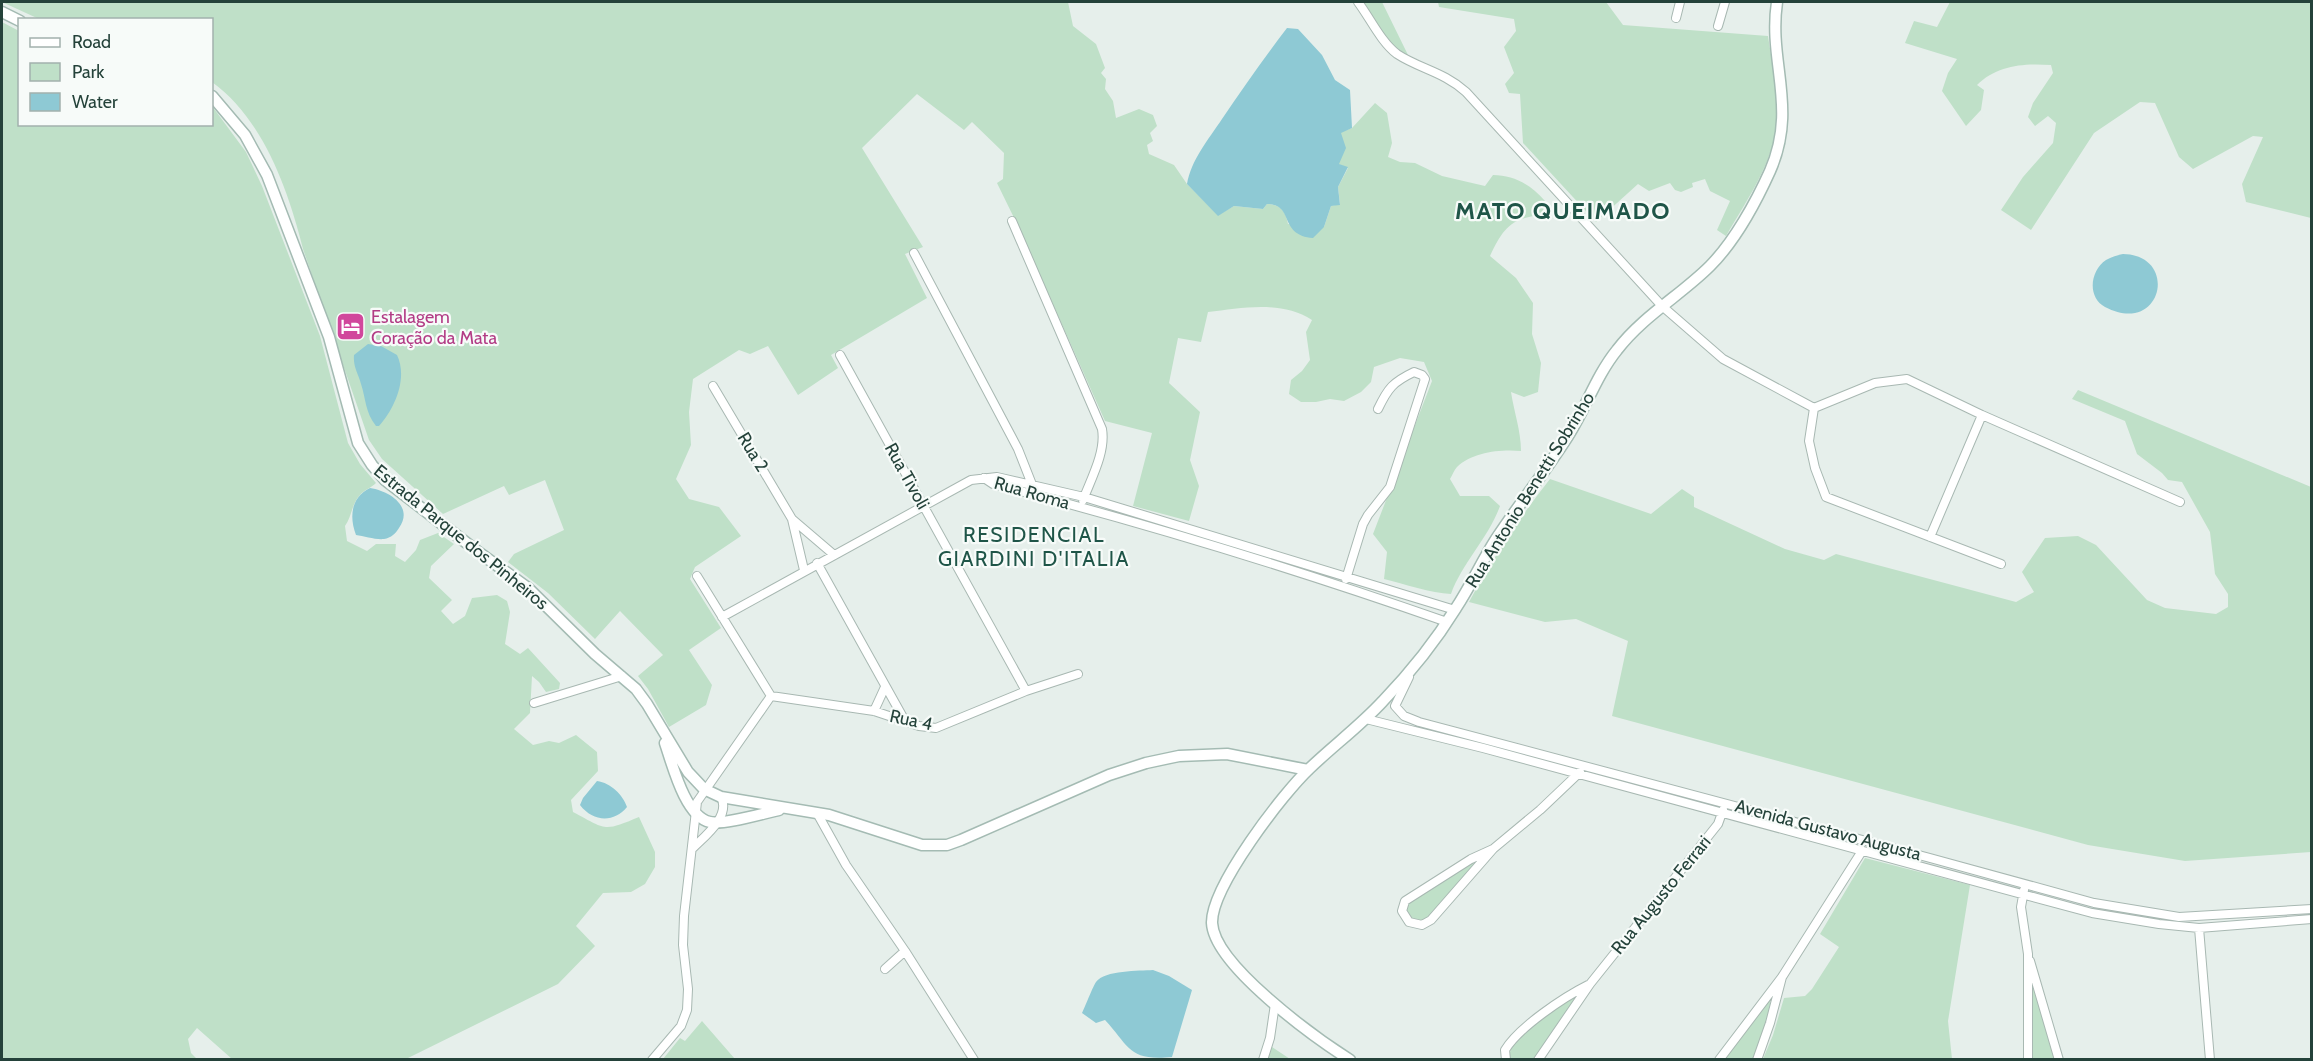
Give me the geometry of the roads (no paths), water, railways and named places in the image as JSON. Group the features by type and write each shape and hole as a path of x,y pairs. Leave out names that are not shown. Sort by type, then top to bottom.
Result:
{"street":[{"path":"1358,2 1396,53 1446,77 1466,92 1662,306 1723,359 1814,408"},
{"path":"1676,18 1680,2"},
{"path":"1718,26 1725,2"},
{"name":"Rua Antonio Benetti Sobrinho","path":"1350,1059 1324,1043 1275,1004 1229,960 1215,938 1212,923 1213,910 1235,866 1270,815 1308,770 1366,719 1414,668 1455,610 1499,534 1570,434 1615,352 1629,336 1708,268 1721,254 1770,170 1783,129 1784,113 1776,39 1777,2"},
{"path":"2,12 18,20"},
{"name":"Estrada Parque dos Pinheiros","path":"213,97 245,135 279,201 329,337 352,427 364,456 385,480 528,588 595,654 622,676 642,696 688,772 704,789 721,797 854,821 913,842 936,846 961,840 1109,775 1146,763 1179,756 1227,754 1308,770"},
{"path":"1012,221 1102,429 1101,449 1080,507"},
{"path":"914,253 1018,449 1033,484 1034,494"},
{"name":"Rua Tivoli","path":"840,356 1026,691"},
{"path":"1344,586 1363,524 1390,487 1425,379 1414,372 1392,385 1387,389 1378,409"},
{"path":"1814,408 1875,383 1907,379 1982,415 2180,502"},
{"name":"Rua 2","path":"713,386 792,519 804,570"},
{"path":"1814,408 1809,441 1815,468 1826,497 2001,564"},
{"path":"1930,537 1982,415"},
{"name":"Rua Roma","path":"984,478 997,477 1084,497 1455,610"},
{"path":"722,617 971,480 984,478"},
{"name":"Rua Roma","path":"984,478 993,484 1080,507 1344,586 1447,622"},
{"name":"Rua 2","path":"792,519 833,554"},
{"path":"1262,561 1265,551"},
{"path":"817,563 905,721"},
{"path":"652,1059 681,1026 687,1010 683,930 697,802 771,696 697,576"},
{"name":"Avenida Gustavo Augusta","path":"1414,668 1395,706 1404,716 2025,885 2085,901 2172,917 2312,909"},
{"name":"Rua 4","path":"771,696 874,711 936,728 1026,691 1078,674"},
{"path":"534,703 622,676"},
{"path":"874,711 885,687"},
{"name":"Estrada Parque dos Pinheiros","path":"656,719 682,789 695,811"},
{"name":"Avenida Gustavo Augusta","path":"1366,719 1579,773 1722,814 2092,913 2199,928 2312,919"},
{"path":"1493,849 1471,859 1405,901 1401,911 1409,922 1418,926 1431,920 1493,849 1540,810 1585,765"},
{"path":"693,848 718,822 724,805 721,797"},
{"name":"Rua Augusto Ferrari","path":"1538,1059 1590,984 1718,824 1725,803"},
{"name":"Estrada Parque dos Pinheiros","path":"718,822 785,809"},
{"path":"695,811 704,819 718,822"},
{"path":"817,813 846,865 974,1059"},
{"path":"1719,1059 1782,977 1862,851"},
{"path":"2025,885 2021,907 2028,954 2059,1059"},
{"path":"2199,928 2210,1059"},
{"path":"885,969 904,951"},
{"path":"2028,954 2028,1059"},
{"path":"1757,1059 1770,1023 1782,977"},
{"name":"Rua Augusto Ferrari","path":"1506,1059 1505,1050 1518,1035 1558,1002 1590,984"},
{"path":"1263,1059 1270,1038 1275,1004"}],"water":[{"path":"1287,28 1298,29 1322,55 1335,80 1350,90 1352,128 1341,133 1346,148 1339,164 1348,167 1338,187 1340,205 1331,206 1324,227 1313,238 1302,236 1295,231 1285,214 1276,205 1267,204 1263,209 1234,206 1218,216 1187,184 1192,167 1201,150"},
{"path":"2123,254 2141,258 2152,267 2157,279 2157,292 2151,304 2140,312 2124,313 2105,307 2099,303 2093,291 2094,277 2101,265 2114,256"},
{"path":"368,344 381,346 397,355 400,364 400,383 395,402 379,426 376,426 370,416 354,363 354,355"},
{"path":"370,488 392,496 402,507 403,520 396,532 387,538 377,539 356,535 353,508 359,497"},
{"path":"597,781 612,787 625,803 627,807 616,816 597,817 585,811 580,805"},
{"path":"1153,970 1169,976 1192,990 1172,1057 1146,1057 1138,1054 1126,1045 1105,1020 1096,1023 1082,1013 1100,978 1123,972"}],"place":[{"name":"Estalagem Coração da Mata","path":"350,327"}],"district":[{"name":"MATO QUEIMADO","path":"1563,211"},
{"name":"RESIDENCIAL GIARDINI D'ITALIA","path":"1034,547"}]}
